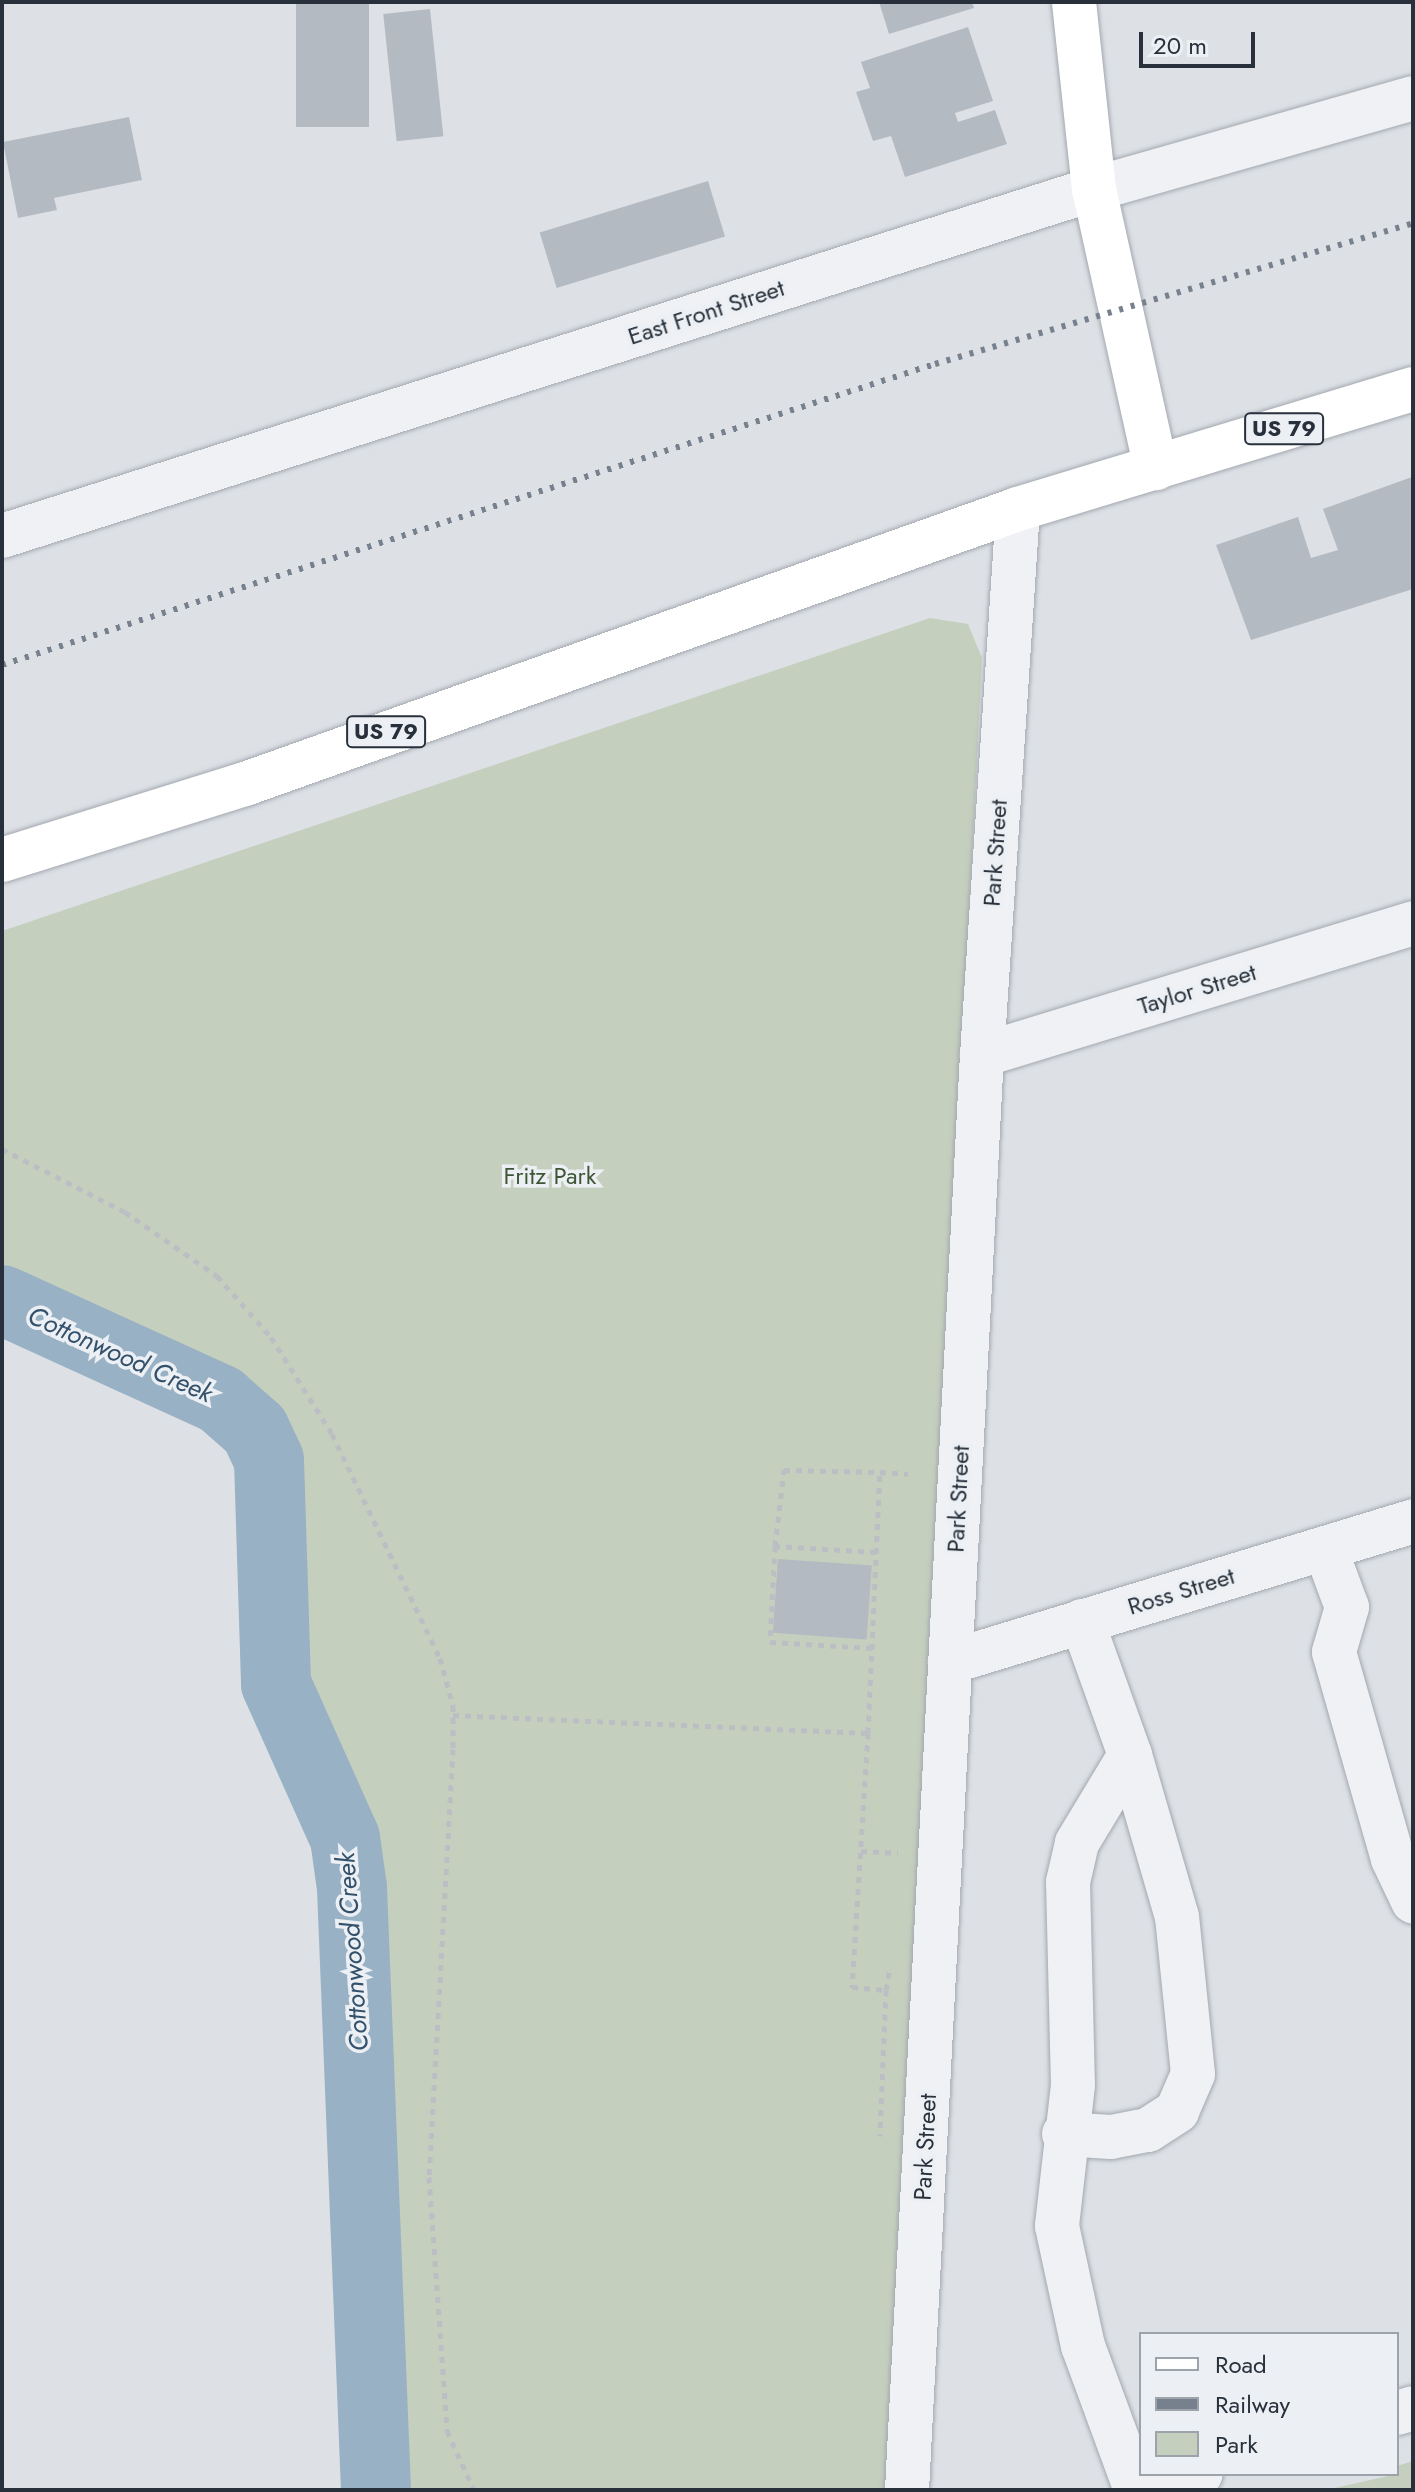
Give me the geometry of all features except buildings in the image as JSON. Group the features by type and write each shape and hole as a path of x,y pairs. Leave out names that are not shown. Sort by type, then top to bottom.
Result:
{"main road":[{"path":"1074,2 1094,189 1156,468"},
{"name":"US 79","path":"2,860 245,784 1018,509 1413,389"}],"street":[{"name":"East Front Street","path":"2,536 1094,189 1413,98"},
{"name":"Park Street","path":"907,2490 982,1055 1018,509"},
{"name":"Taylor Street","path":"982,1055 1413,923"},
{"name":"Ross Street","path":"950,1662 1413,1521"},
{"path":"1325,1548 1347,1607 1334,1652 1393,1859 1413,1901"},
{"path":"1064,2134 1111,2137 1148,2130 1177,2111 1193,2074 1177,1917 1130,1755 1082,1621"},
{"path":"1130,1755 1077,1843 1068,1882 1073,2085 1064,2134 1057,2226 1083,2346 1136,2490"},
{"path":"1150,2490 1195,2476"}],"path":[{"path":"2,1149 99,1197 217,1276 271,1337 332,1434 440,1658 453,1715 429,2177 447,2431 474,2490"},
{"path":"872,1648 770,1642 775,1546 784,1470 908,1474"},
{"path":"880,1472 852,1987 886,1990 880,2140"},
{"path":"775,1546 876,1552"},
{"path":"453,1715 868,1733"},
{"path":"860,1851 915,1854"}],"green space":[{"name":"Fritz Park","path":"930,618 968,624 982,658 890,2490 378,2490 335,1863 244,1651 240,1442 2,1309 2,931"},
{"path":"1413,2461 1413,2490 1326,2490 1399,2476 1399,2465"}],"waterway":[{"name":"Cottonwood Creek","path":"2,1300 221,1400 255,1430 269,1460 276,1684 345,1838 352,1888 376,2490"}],"railway":[{"path":"2,665 935,364 1413,223"}]}
